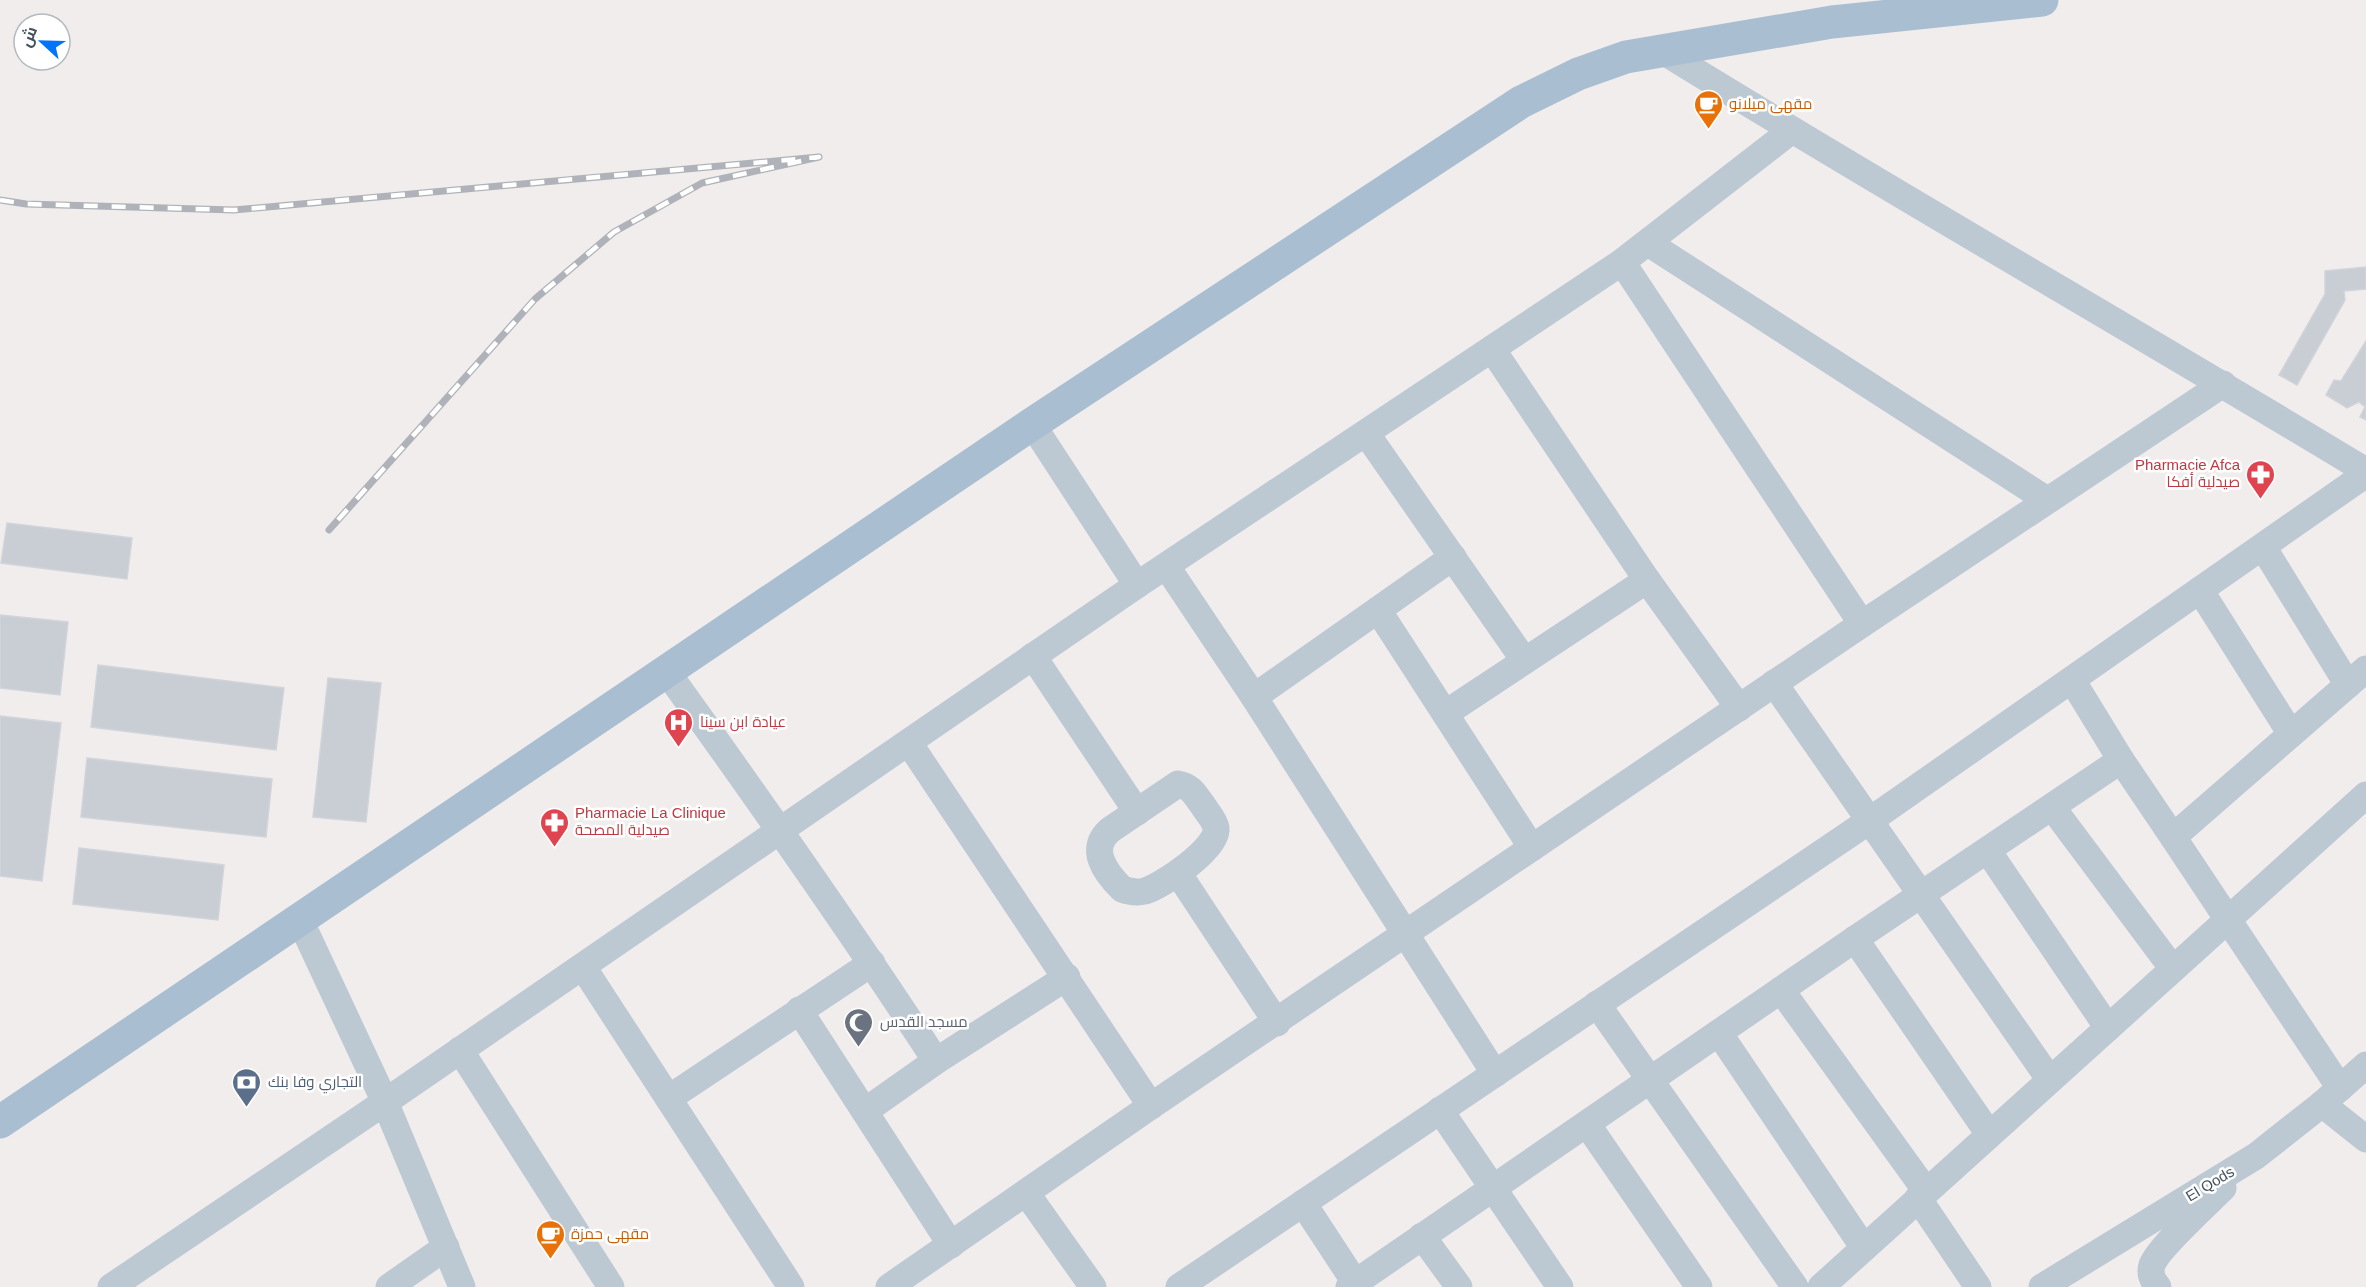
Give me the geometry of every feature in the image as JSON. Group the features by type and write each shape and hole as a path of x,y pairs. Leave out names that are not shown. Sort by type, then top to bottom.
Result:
{"main road":[{"path":"0,1122 1032,424 1521,102 1606,62 1661,50 1832,22 2042,0"}],"street":[{"path":"1179,1287 1869,821 2366,473 2223,384 1792,130 1661,50"},
{"path":"111,1287 583,967 1137,585 1622,262 1792,130"},
{"path":"1648,243 2047,500"},
{"path":"1622,262 1862,624"},
{"path":"1492,349 1647,579 1739,708"},
{"path":"889,1287 1027,1194 1151,1106 1277,1023 1774,683 2223,384"},
{"path":"1032,424 1137,585"},
{"path":"1366,433 1524,660"},
{"path":"2172,837 2357,677 2263,547"},
{"path":"1254,697 1453,557"},
{"path":"1167,567 1254,697 1495,1074"},
{"path":"1446,714 1647,579"},
{"path":"2200,590 2291,734"},
{"path":"1378,609 1532,848"},
{"path":"1033,656 1137,812"},
{"path":"667,672 781,831 936,1061"},
{"path":"2072,680 2226,921 2331,1096 2366,1139"},
{"path":"1774,683 2050,1080"},
{"path":"909,743 1151,1106"},
{"path":"1303,1203 1354,1286 1422,1236 1855,939 2121,760"},
{"path":"1180,784 1191,789 1214,822 1216,834 1212,843 1178,873 1150,889 1131,892 1119,886 1104,866 1099,850 1102,838 1137,812 1180,784"},
{"path":"1821,1287 2366,795"},
{"path":"2052,807 2173,969"},
{"path":"1988,850 2108,1028"},
{"path":"1178,873 1277,1023"},
{"path":"299,918 385,1102 462,1287"},
{"path":"1855,939 1989,1134"},
{"path":"669,1098 872,963"},
{"path":"583,967 790,1287"},
{"path":"865,1111 936,1061 1067,977"},
{"path":"1781,990 1922,1195 1978,1287"},
{"path":"1598,1004 1795,1287"},
{"path":"799,1010 951,1245"},
{"path":"1719,1033 1864,1248"},
{"path":"460,1050 610,1287"},
{"name":"El Qods","path":"2042,1287 2256,1156 2366,1065"},
{"path":"1440,1110 1560,1287"},
{"path":"1587,1124 1699,1287"},
{"path":"2158,1287 2153,1281 2151,1268 2160,1252 2256,1156"},
{"path":"1027,1194 1093,1287"},
{"path":"1422,1236 1459,1287"},
{"path":"389,1287 446,1247"}],"building":[{"path":"2366,267 2366,289 2344,291 2345,300 2297,385 2279,375 2325,294 2325,271"},
{"path":"2366,341 2366,420 2360,417 2365,407 2359,402 2347,408 2326,395 2334,380 2341,381"},
{"path":"7,523 132,538 127,579 1,563"},
{"path":"0,615 68,622 60,695 0,688"},
{"path":"98,665 284,688 276,750 91,727"},
{"path":"328,678 381,683 366,822 313,817"},
{"path":"0,716 61,723 42,881 0,876"},
{"path":"87,758 272,779 266,837 81,817"},
{"path":"79,848 224,865 218,920 73,904"}],"railway":[{"path":"0,200 26,204 234,210 819,157 702,183 614,232 535,299 329,530"}],"place":[{"name":"مقهى ميلانو","path":"1708,130"},
{"name":"Pharmacie Afca صيدلية أفكا","path":"2261,500"},
{"name":"عيادة ابن سينا","path":"679,748"},
{"name":"Pharmacie La Clinique صيدلية المصحة","path":"554,848"},
{"name":"مسجد القدس","path":"859,1048"},
{"name":"التجاري وفا بنك","path":"247,1108"},
{"name":"مقهى حمزة","path":"550,1260"}]}
